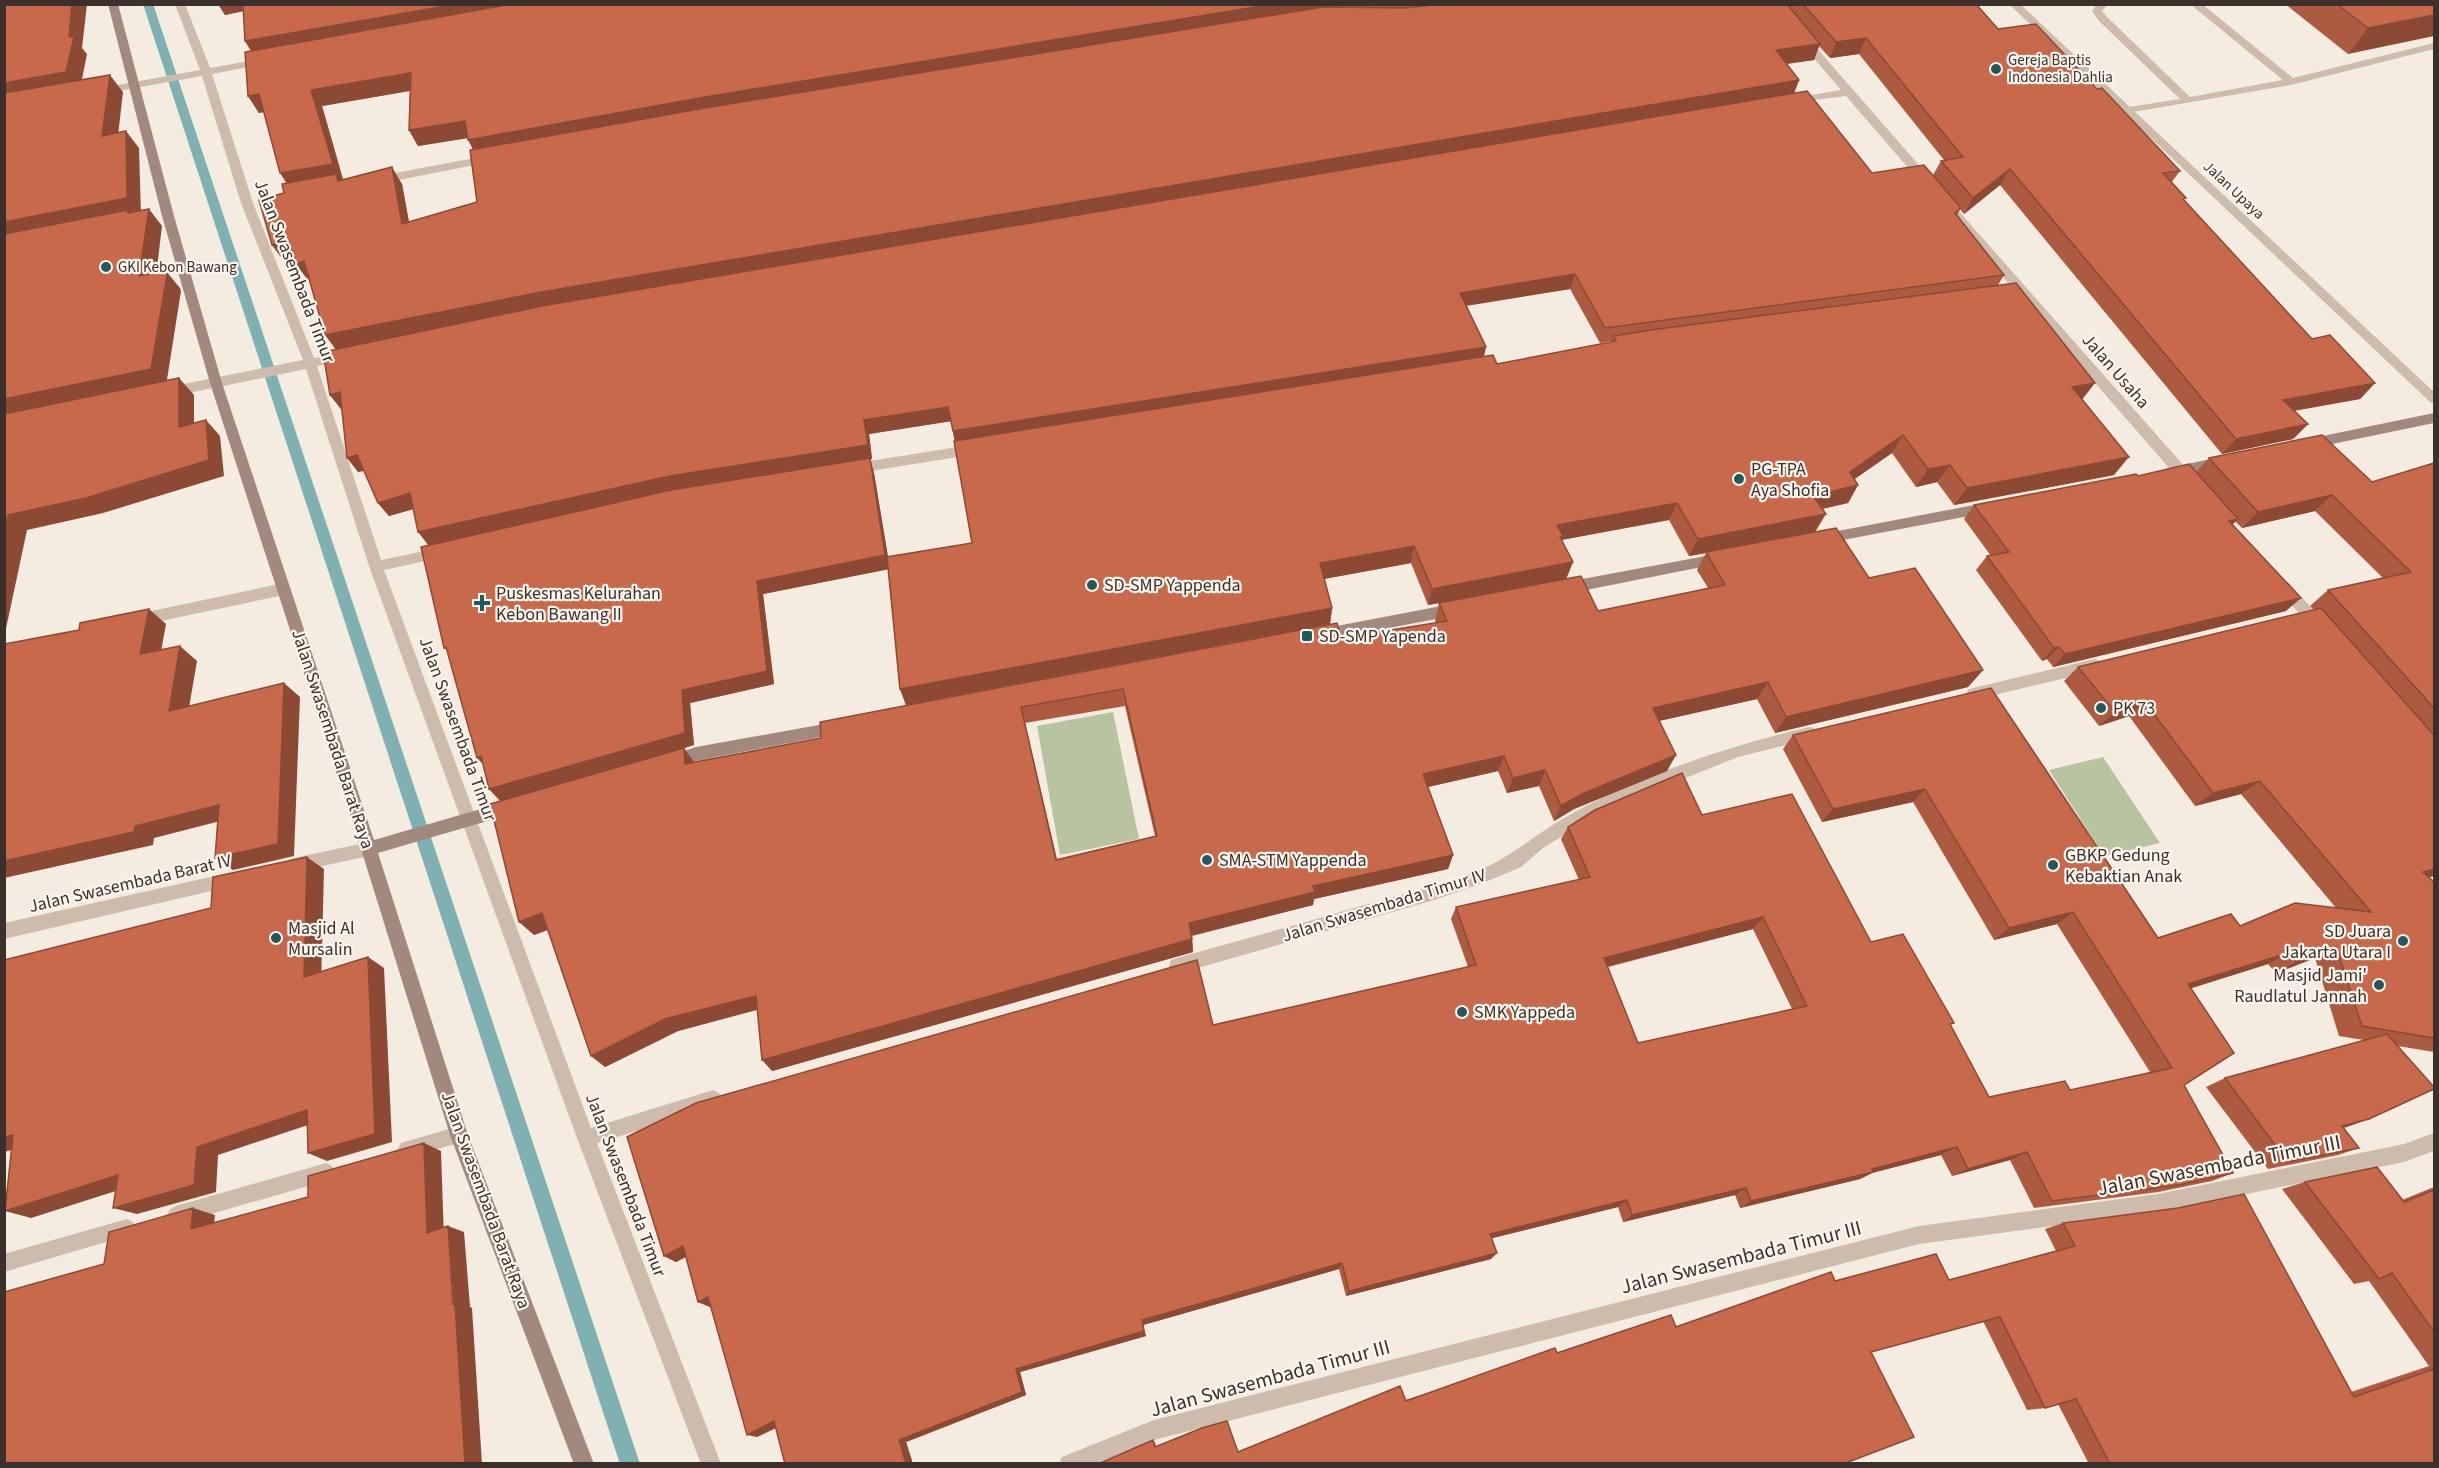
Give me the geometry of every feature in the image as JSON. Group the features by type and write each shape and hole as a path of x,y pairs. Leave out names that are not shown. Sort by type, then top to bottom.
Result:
{"street":[{"name":"Jalan Swasembada Barat Raya","path":"113,4 135,84 164,217 216,383 284,589 375,847 459,1135 584,1464"},
{"name":"Jalan Swasembada Timur","path":"180,4 247,204 468,820 586,1138 711,1464"},
{"name":"Jalan Upaya","path":"2014,4 2434,399"},
{"path":"2103,4 2097,11 2103,20 2188,101"},
{"path":"2195,4 2291,82"},
{"name":"Jalan Usaha","path":"1797,31 2194,487"},
{"path":"2127,110 2291,82 2434,46"},
{"path":"85,94 272,60"},
{"path":"1783,103 1849,92"},
{"path":"364,183 502,157"},
{"path":"247,204 263,201"},
{"path":"2006,295 2023,292"},
{"path":"152,396 358,354"},
{"path":"2295,447 2434,418"},
{"path":"842,471 995,447"},
{"path":"2156,475 2237,459"},
{"path":"1802,543 2002,504"},
{"path":"376,566 455,549"},
{"path":"1555,590 1732,556"},
{"path":"2278,580 2332,641"},
{"path":"118,624 284,589"},
{"path":"1308,637 1473,606"},
{"path":"2285,619 2308,614"},
{"path":"1959,698 2110,661"},
{"path":"651,767 696,754 861,723"},
{"name":"Jalan Swasembada Timur IV","path":"1159,972 1434,893 1483,876 1515,862 1537,843 1581,816 1642,789 1737,751 1830,728"},
{"path":"281,868 375,847 528,803"},
{"name":"Jalan Swasembada Barat IV","path":"4,931 247,876"},
{"path":"586,1138 723,1096"},
{"path":"387,1155 459,1135"},
{"name":"Jalan Swasembada Timur III","path":"1069,1464 1154,1430 1919,1235 2158,1203 2404,1153 2434,1142"},
{"path":"162,1219 342,1168"},
{"path":"4,1263 140,1225"}],"green space":[{"path":"1113,712 1139,839 1060,855 1037,726"},
{"path":"2103,757 2160,843 2104,856 2049,770"}],"building":[{"path":"4,4 72,4 69,37 74,37 66,72 4,83"},
{"path":"243,4 457,4 245,41"},
{"path":"511,4 1273,4 705,97 468,140 465,121 409,130 411,73 311,90 333,164 280,173 259,94 248,96 245,52"},
{"path":"1443,4 1787,4 1820,44 1776,50 1799,80 541,292 325,335 304,261 296,264 288,240 272,245 259,200 284,193 282,184 336,174 338,181 392,167 402,224 477,202 470,150 705,108 1323,7 1405,8"},
{"path":"1803,4 1976,4 1998,29 2036,24 2097,89 2102,88 2180,171 2163,173 2186,198 2183,199 2312,339 2330,335 2375,383 2283,400 2308,424 2236,439 2010,169 1973,198 1941,161 1963,157 1866,38 1836,42"},
{"path":"2337,4 2434,4 2434,15 2368,28"},
{"path":"110,75 102,136 126,131 127,198 4,222 4,93"},
{"path":"1807,91 1872,173 1924,165 1961,208 1955,213 2004,275 1605,328 1575,274 1460,293 1486,347 953,431 948,407 864,420 868,445 670,476 418,532 410,493 378,503 357,455 347,458 340,392 330,395 323,352 542,306"},
{"path":"149,209 139,276 166,271 167,275 151,369 4,399 4,234 128,210 128,213"},
{"path":"2016,283 2095,383 2072,387 2129,457 1967,488 1950,465 1928,469 1903,435 1850,472 1858,485 1813,496 1826,514 1698,539 1677,503 1557,525 1563,536 1560,537 1573,562 1432,589 1414,546 1320,563 1332,608 900,689 887,557 972,543 954,441 1493,355 1497,364 1616,341 1613,336 1658,329"},
{"path":"179,378 179,427 206,420 209,460 86,498 8,515 4,532 4,414"},
{"path":"2322,435 2372,482 2434,463 2434,708 2328,590 2411,572 2332,495 2258,512 2209,458"},
{"path":"870,458 885,555 757,581 767,671 682,690 685,733 489,789 481,756 477,758 446,647 444,648 421,547 671,490"},
{"path":"2189,464 2238,519 2229,521 2301,598 2065,654 2059,647 2054,648 1987,556 2009,552 1974,505 2136,474 2138,476"},
{"path":"1836,528 1869,578 1915,568 1983,670 1786,717 1768,682 1653,708 1676,755 1582,794 1561,806 1545,770 1513,778 1504,756 1423,774 1453,855 1313,886 1315,892 1189,923 1192,939 762,1060 756,996 665,1019 591,1056 542,913 519,922 490,804 684,748 685,764 821,738 820,722 1337,623 1341,638 1447,621 1439,603 1581,576 1598,611 1725,585 1706,552","holes":["1123,689 1157,836 1056,860 1021,707"]},
{"path":"2321,608 2434,735 2434,869 2423,872 2434,882 2434,1038 2362,1026 2336,947 2296,962 2288,953 2188,984 2234,1053 2184,1085 2233,1173 2178,1185 2052,1201 2027,1152 1968,1169 1957,1147 1872,1169 1873,1172 1751,1201 1746,1188 1632,1215 1627,1200 1490,1234 1497,1253 1349,1291 1342,1263 1142,1320 1144,1331 1016,1369 1022,1392 899,1440 906,1464 785,1464 774,1421 747,1435 708,1297 698,1302 683,1246 664,1256 627,1137 696,1103 1197,960 1213,1025 1476,965 1456,907 1590,877 1568,827 1595,810 1682,773 1702,815 1792,794 1871,942 1903,934 1954,1023 1950,1024 1989,1097 2065,1081 2070,1090 2172,1068 2073,912 2009,928 1925,789 1833,809 1793,735 1991,688 2158,938 2231,914 2240,926 2295,903 2371,912 2260,781 2213,793 2145,702 2115,712 2078,667","holes":["1763,917 1807,1006 1638,1043 1604,958"]},
{"path":"149,609 140,654 180,646 169,711 284,683 278,844 215,858 219,805 135,826 134,832 4,861 4,644 79,630 80,623"},
{"path":"307,857 304,977 368,957 375,1134 308,1153 307,1110 197,1147 194,1185 113,1208 118,1175 5,1211 13,1135 4,1137 4,960 211,908 213,877"},
{"path":"2387,1034 2434,1089 2369,1119 2342,1126 2359,1148 2288,1162 2225,1078"},
{"path":"424,1143 427,1233 448,1226 465,1464 4,1464 4,1292 104,1264 109,1232 193,1208 191,1229 308,1197 308,1176"},
{"path":"2377,1167 2404,1202 2434,1190 2434,1332 2392,1273 2379,1279 2305,1182"},
{"path":"2244,1194 2354,1397 2434,1369 2434,1464 2110,1464 2076,1399 2045,1408 2000,1317 1871,1352 1914,1437 1843,1464 1098,1464 1153,1440 1155,1447 1202,1428 1227,1421 1238,1452 1400,1386 1406,1401 1555,1348 1557,1353 1671,1315 1676,1327 1831,1272 1835,1281 1936,1254 1949,1280 2075,1246 2063,1223 2178,1208"}],"waterway":[{"path":"148,4 630,1464"}],"place":[{"name":"Gereja Baptis Indonesia Dahlia","path":"1996,69"},
{"name":"GKI Kebon Bawang","path":"106,267"},
{"name":"PG-TPA Aya Shofia","path":"1739,479"},
{"name":"SD-SMP Yappenda","path":"1092,585"},
{"name":"Puskesmas Kelurahan Kebon Bawang II","path":"482,603"},
{"name":"SD-SMP Yapenda","path":"1307,636"},
{"name":"PK 73","path":"2101,708"},
{"name":"SMA-STM Yappenda","path":"1207,860"},
{"name":"GBKP Gedung Kebaktian Anak","path":"2053,865"},
{"name":"Masjid Al Mursalin","path":"276,938"},
{"name":"SD Juara Jakarta Utara I","path":"2403,941"},
{"name":"Masjid Jami' Raudlatul Jannah","path":"2379,985"},
{"name":"SMK Yappeda","path":"1462,1012"}]}
